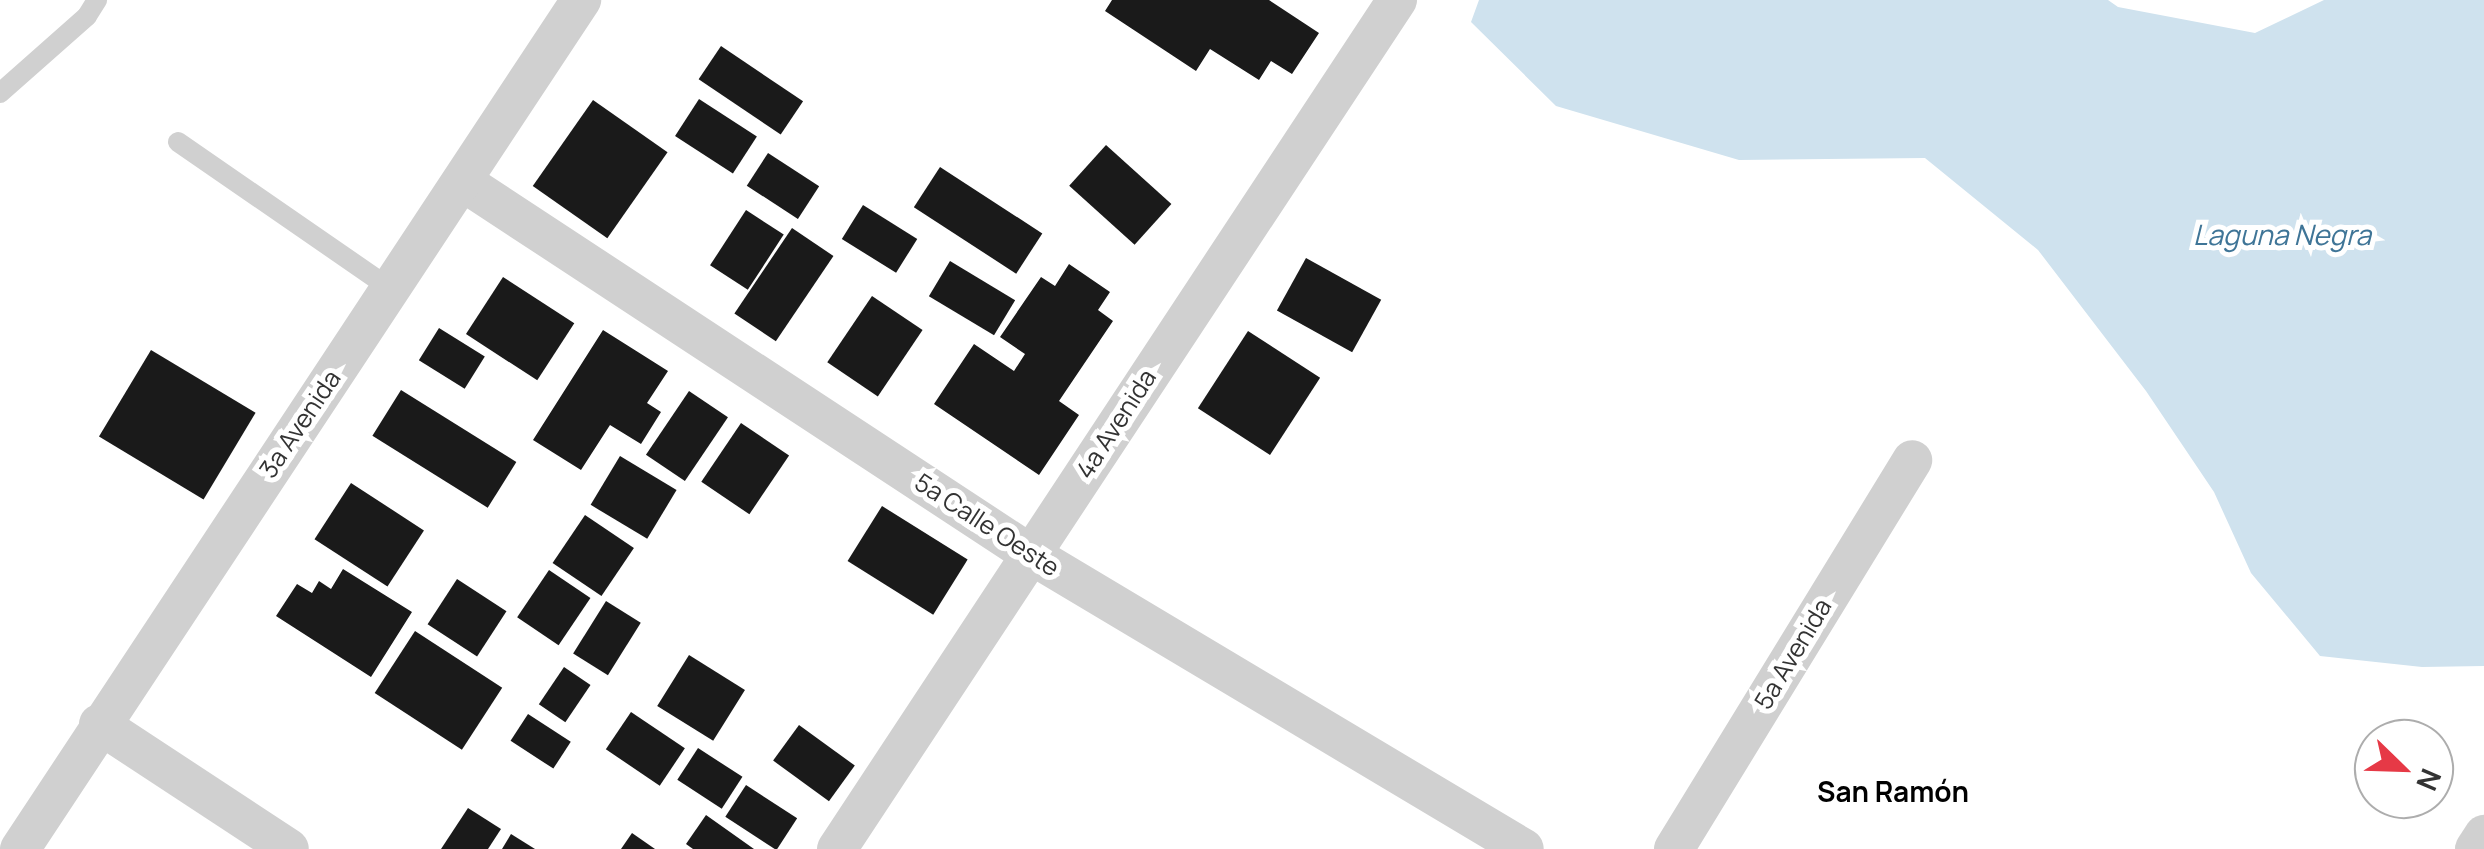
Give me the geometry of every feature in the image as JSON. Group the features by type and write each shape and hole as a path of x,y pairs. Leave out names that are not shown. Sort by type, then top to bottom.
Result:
{"street":[{"name":"3a Avenida","path":"20,849 99,724 581,0"},
{"name":"4a Avenida","path":"837,849 1396,0"},
{"name":"5a Calle Oeste","path":"462,181 1030,554 1524,849"},
{"name":"5a Avenida","path":"1674,849 1912,460"},
{"path":"99,724 290,849"},
{"path":"2474,849 2484,835"}],"lane":[{"path":"0,93 86,16 97,0"},
{"path":"178,142 390,288"}],"water":[{"name":"Laguna Negra","path":"1479,0 2108,0 2118,7 2255,33 2324,0 2484,0 2484,666 2422,667 2320,656 2251,573 2214,492 2146,391 2038,250 1925,158 1739,160 1556,106 1471,22"}],"building":[{"path":"1112,0 1269,0 1319,33 1292,74 1271,61 1259,80 1210,49 1196,71 1105,11"},
{"path":"721,46 803,101 781,135 699,79"},
{"path":"699,99 757,137 733,173 675,136"},
{"path":"593,100 668,152 607,238 533,186"},
{"path":"1106,145 1171,204 1135,245 1069,186"},
{"path":"768,153 819,186 798,219 747,186"},
{"path":"940,167 1042,233 1016,274 914,207"},
{"path":"863,205 917,239 896,273 842,239"},
{"path":"746,210 784,235 748,290 710,265"},
{"path":"792,228 833,256 776,341 734,313"},
{"path":"1306,258 1381,300 1352,352 1277,310"},
{"path":"950,261 1015,300 994,335 929,296"},
{"path":"1069,264 1110,292 1098,310 1113,321 1059,401 1079,415 1039,475 934,404 974,344 1014,371 1025,354 1000,337 1041,277 1055,286"},
{"path":"503,277 574,323 537,380 466,334"},
{"path":"872,296 923,330 878,396 827,362"},
{"path":"439,328 485,357 465,389 419,360"},
{"path":"603,330 668,371 647,403 661,412 641,444 610,425 581,470 533,440"},
{"path":"1248,331 1320,378 1270,455 1198,408"},
{"path":"151,350 256,413 204,499 99,437"},
{"path":"401,390 516,462 488,508 372,436"},
{"path":"689,391 728,417 685,481 646,455"},
{"path":"741,423 789,455 749,514 701,482"},
{"path":"620,456 677,490 647,539 591,505"},
{"path":"351,483 424,530 387,587 315,539"},
{"path":"882,506 968,560 933,615 848,561"},
{"path":"585,515 634,548 601,596 553,563"},
{"path":"343,569 412,612 371,677 276,616 297,584 312,593 319,581 331,589"},
{"path":"549,570 590,598 559,645 517,617"},
{"path":"457,579 506,611 477,656 428,624"},
{"path":"606,601 641,623 608,675 573,654"},
{"path":"415,631 502,688 462,750 375,693"},
{"path":"689,655 745,690 713,741 657,706"},
{"path":"564,667 591,685 565,722 539,704"},
{"path":"631,712 685,748 660,786 606,749"},
{"path":"528,714 571,742 553,769 511,741"},
{"path":"799,725 855,766 829,801 773,761"},
{"path":"698,748 742,777 722,809 677,780"},
{"path":"746,785 797,818 775,849 725,817"},
{"path":"468,808 501,829 488,849 441,849"},
{"path":"706,815 754,849 693,849 686,844"},
{"path":"632,833 655,849 621,849"},
{"path":"511,834 535,849 502,849"}],"district":[{"name":"San Ramón","path":"1893,791"}]}
